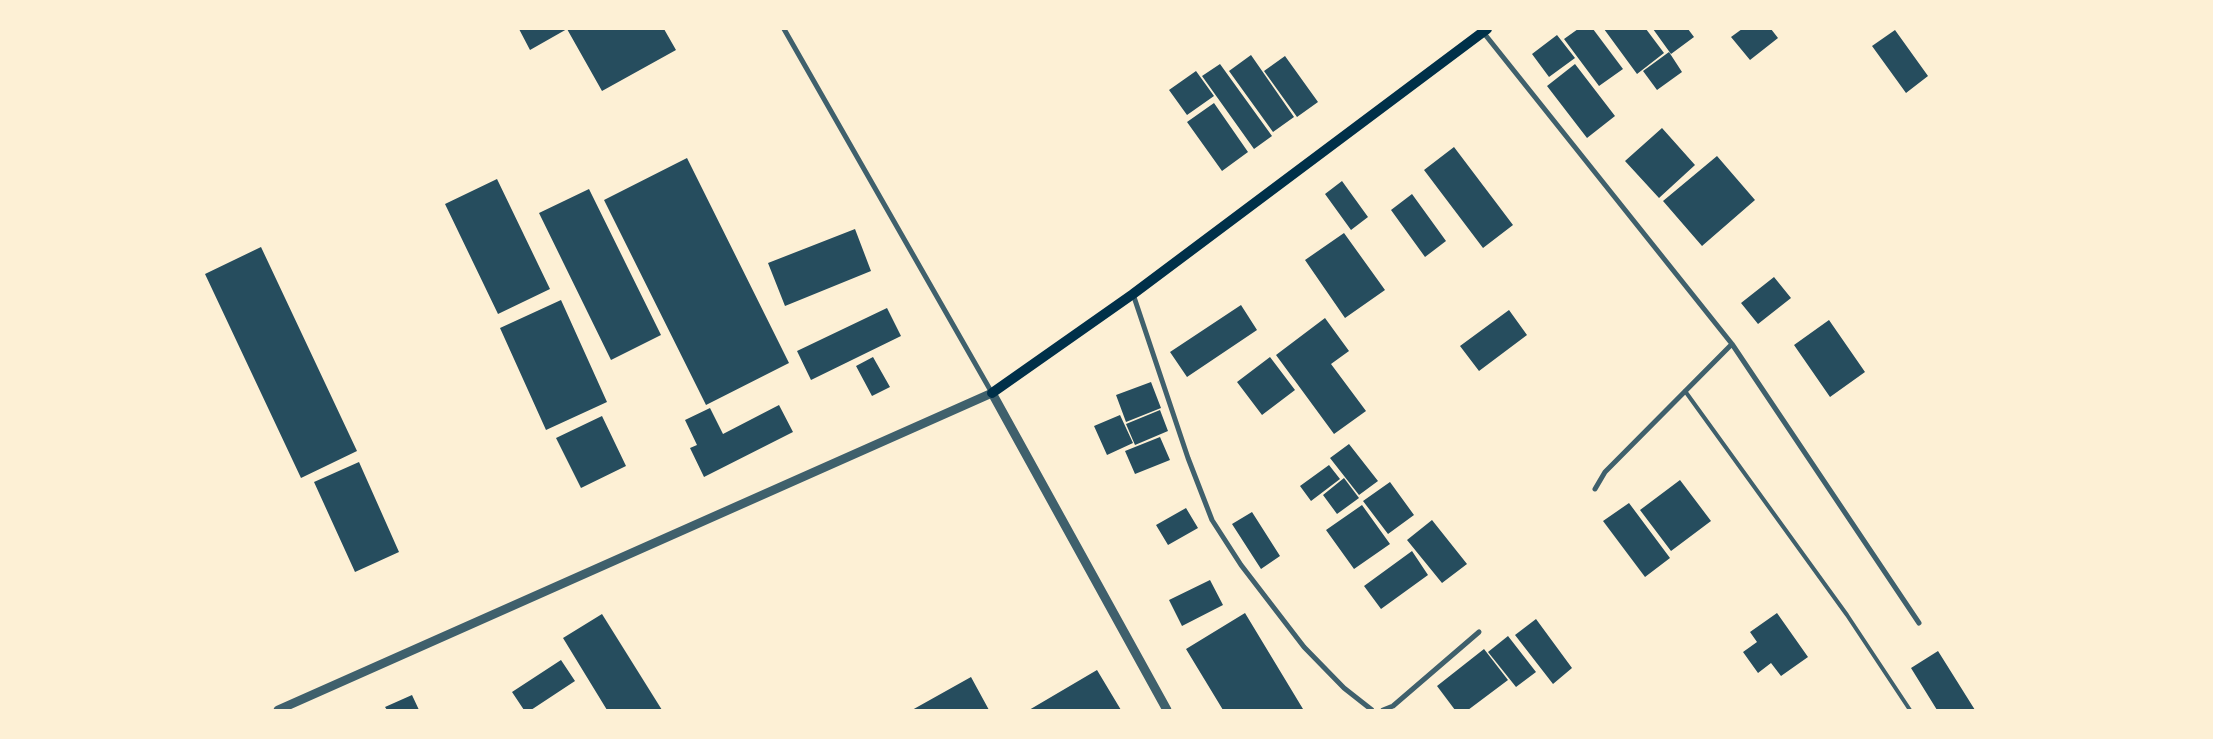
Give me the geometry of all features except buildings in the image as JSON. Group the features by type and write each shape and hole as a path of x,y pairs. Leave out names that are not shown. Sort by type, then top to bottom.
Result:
{"main road":[{"path":"992,393 1132,294 1485,30"}],"street":[{"path":"784,29 992,393 1167,710"},
{"path":"1485,30 1732,344 1918,623"},
{"path":"1132,294 1188,458 1212,520 1241,565 1304,647 1344,688 1372,710"},
{"path":"1595,489 1605,472 1732,344"},
{"path":"283,709 992,393"},
{"path":"1383,710 1393,706 1479,632"}],"lane":[{"path":"1685,391 1847,615 1910,710"}]}
